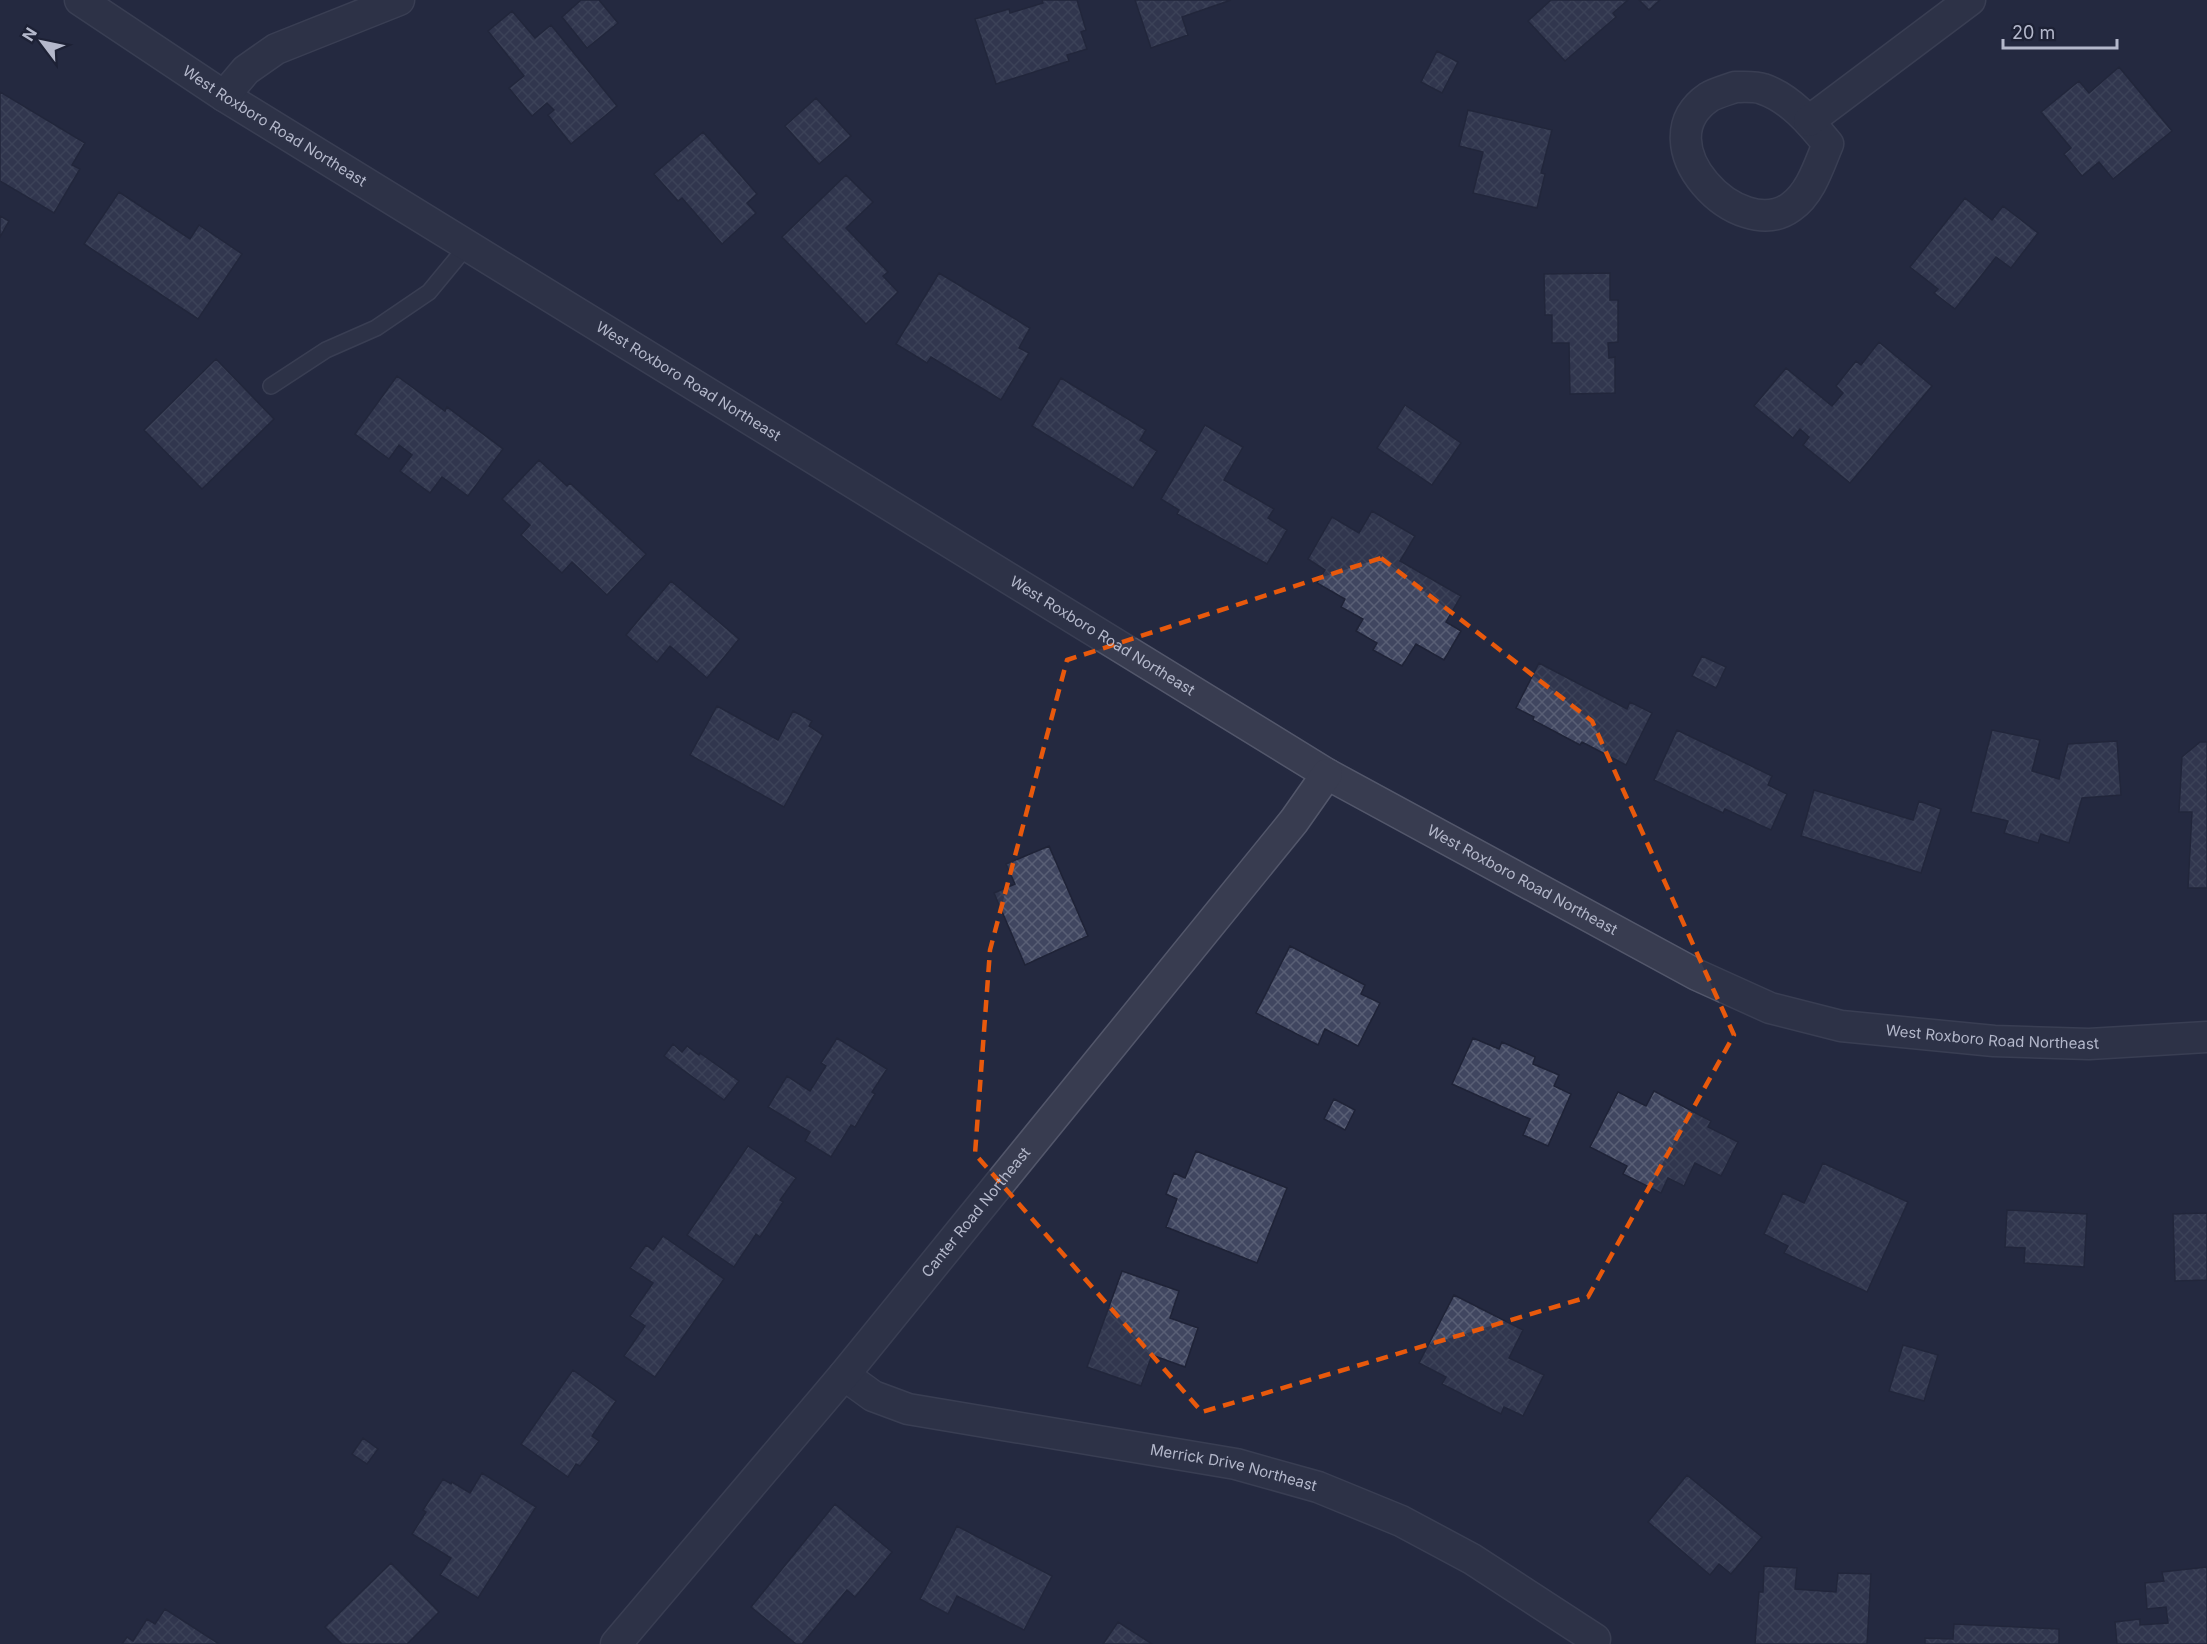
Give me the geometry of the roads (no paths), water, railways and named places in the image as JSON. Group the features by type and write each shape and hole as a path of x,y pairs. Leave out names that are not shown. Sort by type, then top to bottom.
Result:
{"street":[{"name":"West Roxboro Road Northeast","path":"80,0 224,96 1327,774 1696,975 1770,1008 1841,1026 1994,1041 2089,1044 2207,1037"},
{"path":"224,96 246,70 276,49 399,0"},
{"path":"1809,121 1970,0"},
{"path":"1734,87 1762,89 1787,103 1809,121 1828,144 1809,186 1791,208 1764,217 1737,209 1713,193 1696,172 1684,146 1689,118 1709,97 1734,87"},
{"name":"Canter Road Northeast","path":"616,1644 844,1375 1294,821 1327,774"},
{"name":"Merrick Drive Northeast","path":"844,1375 873,1396 908,1409 1236,1464 1318,1487 1401,1521 1462,1553 1595,1639"}],"lane":[{"path":"271,386 326,350 376,327 429,292 467,246"}]}
